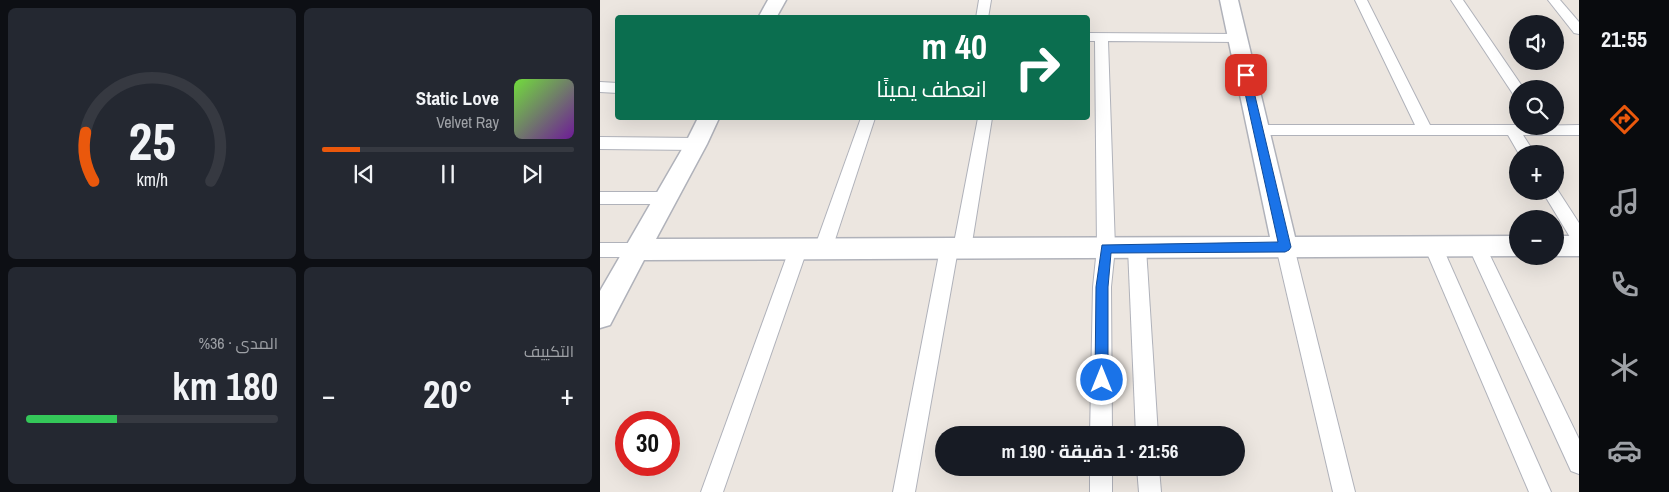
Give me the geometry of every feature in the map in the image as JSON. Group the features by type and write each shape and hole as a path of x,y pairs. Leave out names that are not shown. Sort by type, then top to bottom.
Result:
{"street":[{"path":"769,15 777,0"},
{"path":"982,15 985,0"},
{"path":"1229,0 1285,247 1344,492"},
{"path":"1361,0 1424,130"},
{"path":"1457,0 1510,80"},
{"path":"1554,0 1579,30"},
{"path":"1101,426 1102,287 1106,248 1094,37 1237,38"},
{"path":"600,87 615,88"},
{"path":"600,316 696,144 707,120"},
{"path":"823,249 867,120"},
{"path":"904,492 985,120"},
{"path":"1564,129 1579,130"},
{"path":"1258,130 1509,130"},
{"path":"600,143 696,144"},
{"path":"600,198 666,198"},
{"path":"1556,200 1579,236"},
{"path":"1434,246 1540,492"},
{"path":"1477,246 1579,463"},
{"path":"600,250 1509,246"},
{"path":"1564,246 1579,246"},
{"path":"1137,248 1147,426"},
{"path":"712,492 798,250"},
{"path":"1101,476 1101,492"},
{"path":"1149,476 1150,492"}],"route":[{"path":"1102,380 1102,287 1106,248 1285,247 1246,75"}]}
